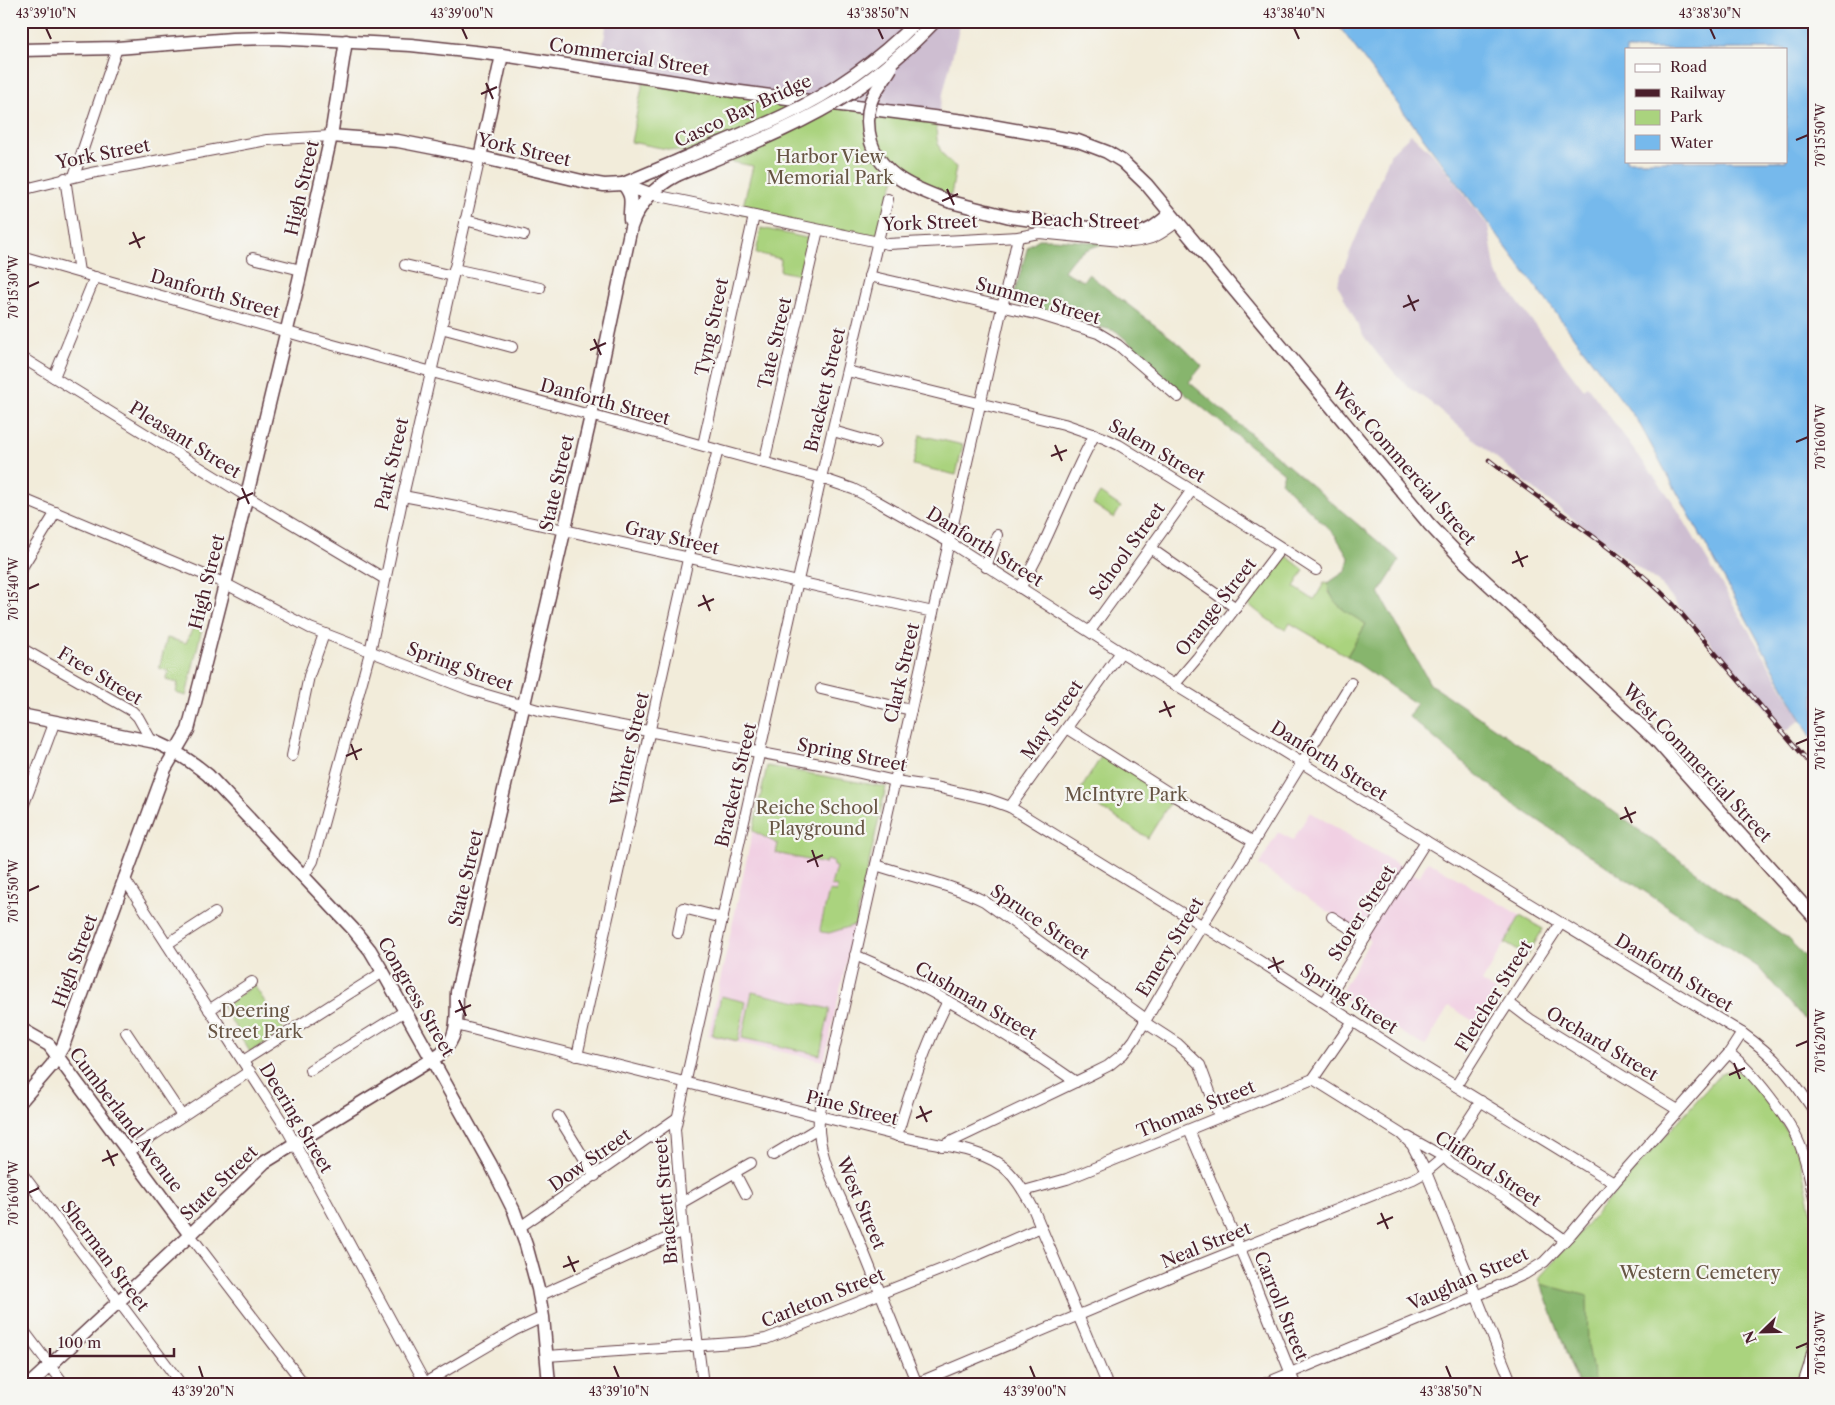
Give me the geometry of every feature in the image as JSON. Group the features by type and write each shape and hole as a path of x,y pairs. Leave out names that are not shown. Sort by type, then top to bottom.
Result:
{"main road":[{"name":"Casco Bay Bridge","path":"650,194 675,169 811,101 859,70 917,21"},
{"name":"Casco Bay Bridge","path":"623,184 675,169 800,122 852,92 913,45 936,21"},
{"name":"Commercial Street","path":"21,50 118,48 232,39 274,38 411,45 502,55 733,91 964,121 1078,141 1107,152"},
{"name":"High Street","path":"21,1101 42,1078 65,1042 165,769 188,730 301,270 331,136 346,41"},
{"name":"Park Street","path":"480,157 502,55"},
{"path":"895,60 870,103 868,127 874,149 886,168 905,182 951,202 1010,217 1132,234 1144,233 1174,218"},
{"name":"York Street","path":"331,136 398,141 480,157 586,182 604,185 623,184 650,194"},
{"name":"West Commercial Street","path":"1107,152 1135,172 1429,524 1467,564 1655,738 1814,917"},
{"path":"623,184 629,191 631,198 630,227"},
{"name":"State Street","path":"30,1384 190,1235 264,1162 441,1054 452,1041 456,1025 457,992 591,416 630,227 638,210 650,194"},
{"name":"Congress Street","path":"21,715 152,742 175,750 208,775 361,939 384,972 508,1197 531,1260 539,1296 543,1317 549,1384"},
{"name":"Cumberland Avenue","path":"21,1029 47,1043 190,1235"}],"street":[{"path":"79,272 69,177 118,48"},
{"name":"York Street","path":"21,190 69,177 267,140 331,136"},
{"name":"Park Street","path":"303,877 313,861 370,652 403,496 480,157"},
{"name":"York Street","path":"650,194 876,243 888,244 1018,237"},
{"name":"Brackett Street","path":"703,1384 681,1203 675,1129 821,478 888,198"},
{"name":"Tyng Street","path":"703,445 754,216"},
{"name":"Beach Street","path":"1018,237 1039,232 1131,242 1144,241 1156,237 1174,218"},
{"path":"465,220 524,235"},
{"name":"Tate Street","path":"764,463 818,230"},
{"name":"Clark Street","path":"819,1116 1018,237"},
{"name":"Danforth Street","path":"21,256 431,372 821,478 853,489 949,542 1174,685 1561,924 1742,1033 1776,1060 1793,1079 1814,1111"},
{"path":"253,258 301,270"},
{"path":"405,265 540,288"},
{"name":"Summer Street","path":"869,276 1002,306 1098,333 1118,345 1178,397"},
{"path":"54,377 95,277"},
{"path":"441,328 512,347"},
{"name":"Pleasant Street","path":"21,357 246,496 385,579"},
{"name":"Salem Street","path":"847,371 1064,424 1095,434 1119,445 1316,570"},
{"path":"833,431 875,443"},
{"path":"1020,588 1040,554 1070,484 1095,434"},
{"name":"Winter Street","path":"577,1056 651,732 688,559 718,450"},
{"name":"School Street","path":"1090,632 1192,490"},
{"name":"Gray Street","path":"403,496 456,506 933,612"},
{"name":"Spring Street","path":"21,498 224,583 285,616 324,634 470,690 524,706 971,794 1010,807 1614,1183"},
{"path":"21,569 56,512"},
{"path":"986,567 997,535"},
{"path":"1150,548 1236,608"},
{"name":"Orange Street","path":"1174,685 1198,657 1281,548"},
{"path":"292,756 309,676 324,634"},
{"name":"Free Street","path":"21,648 132,711 138,717 152,742"},
{"name":"May Street","path":"1010,807 1121,652"},
{"name":"Emery Street","path":"942,1146 1108,1066 1123,1054 1134,1040 1201,926 1351,683"},
{"path":"821,689 911,710"},
{"path":"21,812 55,721"},
{"path":"1067,728 1174,796 1254,842"},
{"name":"Storer Street","path":"1325,1002 1426,841"},
{"name":"Spruce Street","path":"876,865 953,888 984,901 1178,1044 1200,1065 1219,1116"},
{"name":"Deering Street","path":"124,878 295,1143 424,1383"},
{"path":"678,933 683,908 723,918"},
{"path":"167,944 215,913"},
{"path":"1332,917 1365,938"},
{"name":"Fletcher Street","path":"1456,1086 1493,1026 1561,924"},
{"name":"Cushman Street","path":"855,955 911,981 948,1001 1076,1082"},
{"path":"243,1060 384,972"},
{"path":"209,1010 252,982"},
{"path":"897,1136 927,1047 948,1001"},
{"name":"Orchard Street","path":"1509,1003 1530,1019 1678,1110"},
{"path":"310,1070 405,1011"},
{"path":"1313,1079 1353,1021"},
{"name":"Pine Street","path":"456,1025 983,1156 998,1162 1009,1172 1024,1191 1107,1384"},
{"path":"126,1032 182,1116"},
{"name":"Vaughan Street","path":"1264,1384 1476,1296 1525,1274 1544,1262 1729,1053 1742,1033"},
{"path":"1729,1053 1748,1070 1793,1132 1804,1158 1814,1198"},
{"path":"128,1152 250,1071"},
{"name":"Thomas Street","path":"1024,1191 1067,1179 1313,1079"},
{"name":"Clifford Street","path":"1313,1079 1392,1128 1444,1157 1451,1164 1506,1198 1565,1240"},
{"name":"Neal Street","path":"916,1384 1186,1270 1240,1250 1426,1172 1444,1157 1481,1101"},
{"path":"558,1116 595,1176"},
{"name":"West Street","path":"819,1116 818,1128 824,1158 916,1384"},
{"name":"Dow Street","path":"520,1227 677,1118"},
{"path":"773,1155 818,1128"},
{"name":"Clifford Street","path":"1392,1128 1412,1145 1426,1172 1512,1384"},
{"name":"Carroll Street","path":"1189,1130 1295,1384"},
{"path":"681,1203 751,1163"},
{"name":"Sherman Street","path":"21,1172 180,1384"},
{"path":"735,1173 746,1194"},
{"name":"Carleton Street","path":"547,1356 698,1346 766,1339 880,1292 980,1254 1041,1227"},
{"path":"539,1296 684,1230"},
{"name":"Cumberland Avenue","path":"190,1235 304,1384"},
{"path":"424,1383 515,1330 543,1317"},
{"path":"21,1328 64,1384"},
{"path":"1803,1384 1814,1343"}],"shaded area":[{"path":"607,21 961,21 937,118 599,71"},
{"path":"1411,134 1436,157 1488,226 1496,273 1583,389 1587,386 1673,502 1801,719 1786,731 1658,582 1541,495 1431,403 1407,386 1379,356 1363,335 1337,284 1391,153"},
{"path":"767,766 886,787 824,1061 708,1036"},
{"path":"1310,812 1419,877 1428,861 1543,929 1527,956 1505,943 1482,982 1497,992 1478,1024 1449,1006 1425,1046 1339,996 1370,940 1259,865 1278,832 1293,840"}],"green space":[{"name":"Harbor View Memorial Park","path":"644,77 937,118 936,133 939,146 945,157 956,167 951,195 897,173 876,243 741,214 753,166 631,142"},
{"path":"761,228 811,239 804,276 780,271 781,259 756,253"},
{"path":"1039,239 1104,243 1077,255 1064,271 1083,281 1088,274 1182,346 1202,366 1189,382 1400,560 1379,593 1430,684 1554,768 1788,939 1814,965 1814,1030 1758,967 1509,801 1409,717 1416,704 1347,656 1366,624 1341,608 1329,591 1328,583 1346,571 1349,558 1335,535 1281,482 1284,473 1144,361 1132,345 1116,331 1058,317 1033,308 1035,299 1021,295 1019,301 1013,298 1028,246"},
{"path":"920,435 963,445 956,475 913,465"},
{"path":"1100,493 1121,507 1114,518 1093,504"},
{"path":"1283,553 1304,570 1294,587 1314,600 1324,583 1328,583 1329,593 1366,624 1347,656 1290,623 1286,630 1265,618 1247,603"},
{"path":"196,621 203,624 186,696 176,693 178,683 166,680 169,671 159,668 167,638 186,643"},
{"name":"McIntyre Park","path":"1104,752 1174,796 1148,838 1078,794"},
{"name":"Reiche School Playground","path":"767,766 886,787 855,925 829,933 821,932 820,929 829,891 836,892 837,887 831,885 836,867 833,866 834,862 826,860 825,864 776,853 778,844 753,831"},
{"path":"1520,916 1543,929 1527,956 1505,943"},
{"name":"Deering Street Park","path":"254,985 284,1031 250,1052 223,1007"},
{"path":"752,992 830,1009 820,1055 742,1038"},
{"path":"721,996 746,1002 738,1041 712,1035"},
{"name":"Western Cemetery","path":"1733,1070 1744,1074 1749,1079 1788,1133 1799,1155 1814,1223 1814,1310 1808,1354 1799,1384 1578,1384 1539,1278 1721,1073"},
{"path":"1541,1284 1587,1296 1588,1345 1595,1384 1578,1384"}],"water":[{"path":"1335,21 1814,21 1814,742 1639,423"}],"railway":[{"path":"1489,460 1607,547 1652,584 1673,604 1814,768"}]}
